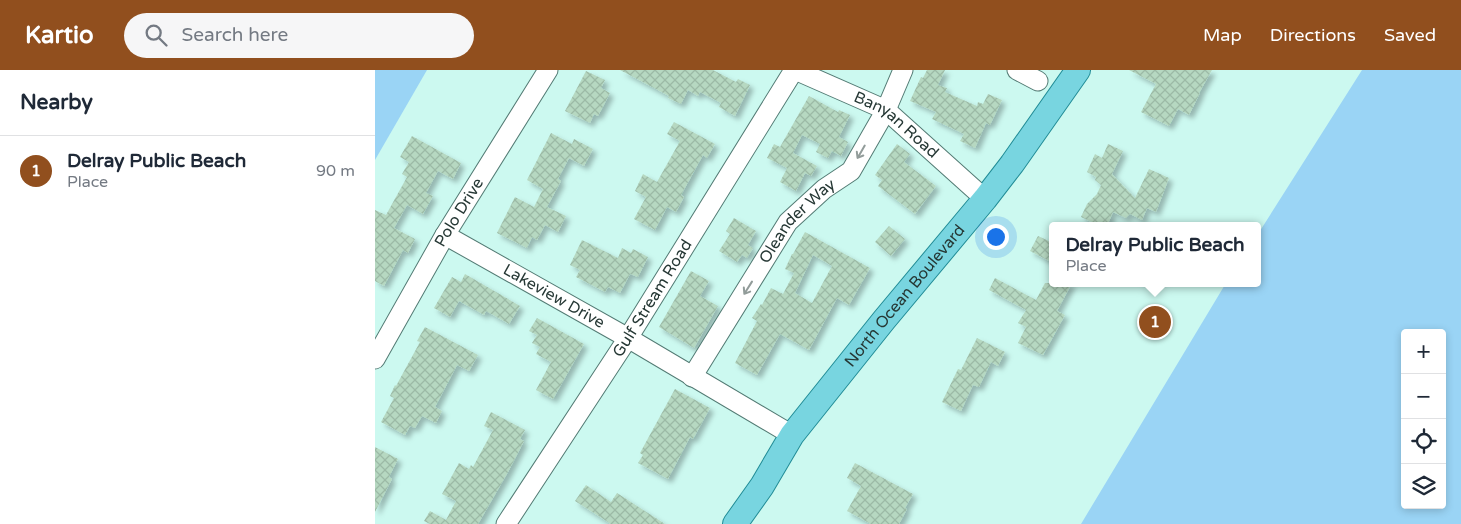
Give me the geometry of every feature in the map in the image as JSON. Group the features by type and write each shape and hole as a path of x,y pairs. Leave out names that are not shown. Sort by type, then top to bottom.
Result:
{"main road":[{"name":"North Ocean Boulevard","path":"735,524 762,486 792,435 884,320 985,199 1078,70"}],"street":[{"name":"Polo Drive","path":"375,359 445,235 548,70"},
{"name":"Banyan Road","path":"795,70 886,110 985,199"},
{"name":"Gulf Stream Road","path":"506,524 628,338 795,70"},
{"name":"Oleander Way","path":"692,377 787,222 824,189 851,171 886,110 903,70"},
{"path":"1017,70 1038,81"},
{"name":"Lakeview Drive","path":"445,235 628,338 792,435"}],"water":[{"path":"375,70 427,70 375,160"},
{"path":"1362,70 1461,70 1461,524 1081,524 1224,287 1261,287 1261,229"}],"building":[{"path":"620,70 713,70 736,82 738,79 750,85 735,116 719,107 721,103 700,92 698,96 688,90 681,104"},
{"path":"927,70 945,70 938,85 947,88 945,92 977,106 978,102 983,104 988,94 1002,100 990,125 986,123 975,148 960,141 964,134 932,119 936,112 910,101 921,77 923,78"},
{"path":"1129,70 1212,70 1189,115 1178,109 1169,126 1141,112 1156,84"},
{"path":"586,71 605,80 601,88 610,93 598,116 594,114 590,123 565,111"},
{"path":"809,96 838,112 839,110 850,115 839,137 848,142 841,156 832,151 828,158 816,152 820,144 802,135 793,153 817,166 811,176 805,173 796,191 780,182 787,168 767,158 774,144 780,147"},
{"path":"674,122 715,144 707,158 703,155 681,195 684,197 676,212 667,207 655,230 634,219 646,197 635,191 643,174 657,182 680,141 667,134"},
{"path":"551,133 572,144 574,139 593,149 584,166 569,158 558,179 561,181 547,207 566,216 558,232 545,225 537,240 532,237 527,248 497,233 515,197 534,207 543,189 527,180"},
{"path":"412,136 461,163 453,179 438,171 426,193 433,196 423,214 407,205 394,228 415,239 408,253 403,250 384,286 375,281 375,210 386,215 407,177 402,174 409,162 400,157"},
{"path":"897,144 910,154 904,162 936,186 915,214 878,186 882,180 875,175"},
{"path":"1108,144 1123,151 1112,174 1135,198 1149,169 1169,178 1156,212 1147,208 1142,220 1130,214 1126,218 1113,212 1109,222 1092,222 1081,217 1087,204 1097,194 1101,185 1095,180 1096,177 1087,172 1095,154 1102,158"},
{"path":"734,218 756,231 748,245 753,248 747,258 742,255 737,262 719,251 730,234 726,231"},
{"path":"889,226 905,239 891,256 875,242"},
{"path":"805,232 870,268 849,305 837,298 809,350 780,334 757,375 735,363 757,321 752,318 771,288 783,294 794,273 785,269","holes":["813,255 832,266 812,303 795,293"]},
{"path":"1038,236 1049,241 1049,261 1030,251"},
{"path":"582,240 618,258 622,248 631,253 633,249 648,257 638,277 630,274 620,293 608,287 605,292 576,277 580,270 570,265"},
{"path":"691,271 709,281 700,296 718,306 694,348 659,327"},
{"path":"465,274 520,306 509,324 486,311 484,315 459,301 450,317 434,308 452,277 461,282"},
{"path":"995,278 1036,300 1045,283 1049,283 1049,287 1070,287 1057,311 1065,315 1043,355 1018,343 1026,327 1018,323 1026,310 989,290"},
{"path":"537,318 584,344 553,399 536,390 551,362 536,354 540,347 532,343 537,335 529,331"},
{"path":"425,327 478,355 469,371 457,365 435,407 442,411 436,423 422,416 415,428 410,426 405,435 381,422 394,398 390,396 395,385 420,342 417,341"},
{"path":"977,338 1005,352 998,366 991,362 979,387 973,385 961,411 942,402 958,369 961,370"},
{"path":"675,389 710,408 693,439 690,437 668,479 638,463 643,455 640,453"},
{"path":"491,412 525,430 520,439 524,441 478,524 430,524 424,521 430,511 446,520 456,501 442,494 459,463 469,469 471,465 473,467 493,430 484,426"},
{"path":"375,447 398,459 389,477 392,479 375,512"},
{"path":"855,463 913,494 899,524 871,524 847,511 861,486 847,478"},
{"path":"586,485 611,502 617,493 665,524 611,524 575,501"}],"place":[{"name":"Delray Public Beach","path":"1155,322"}]}
